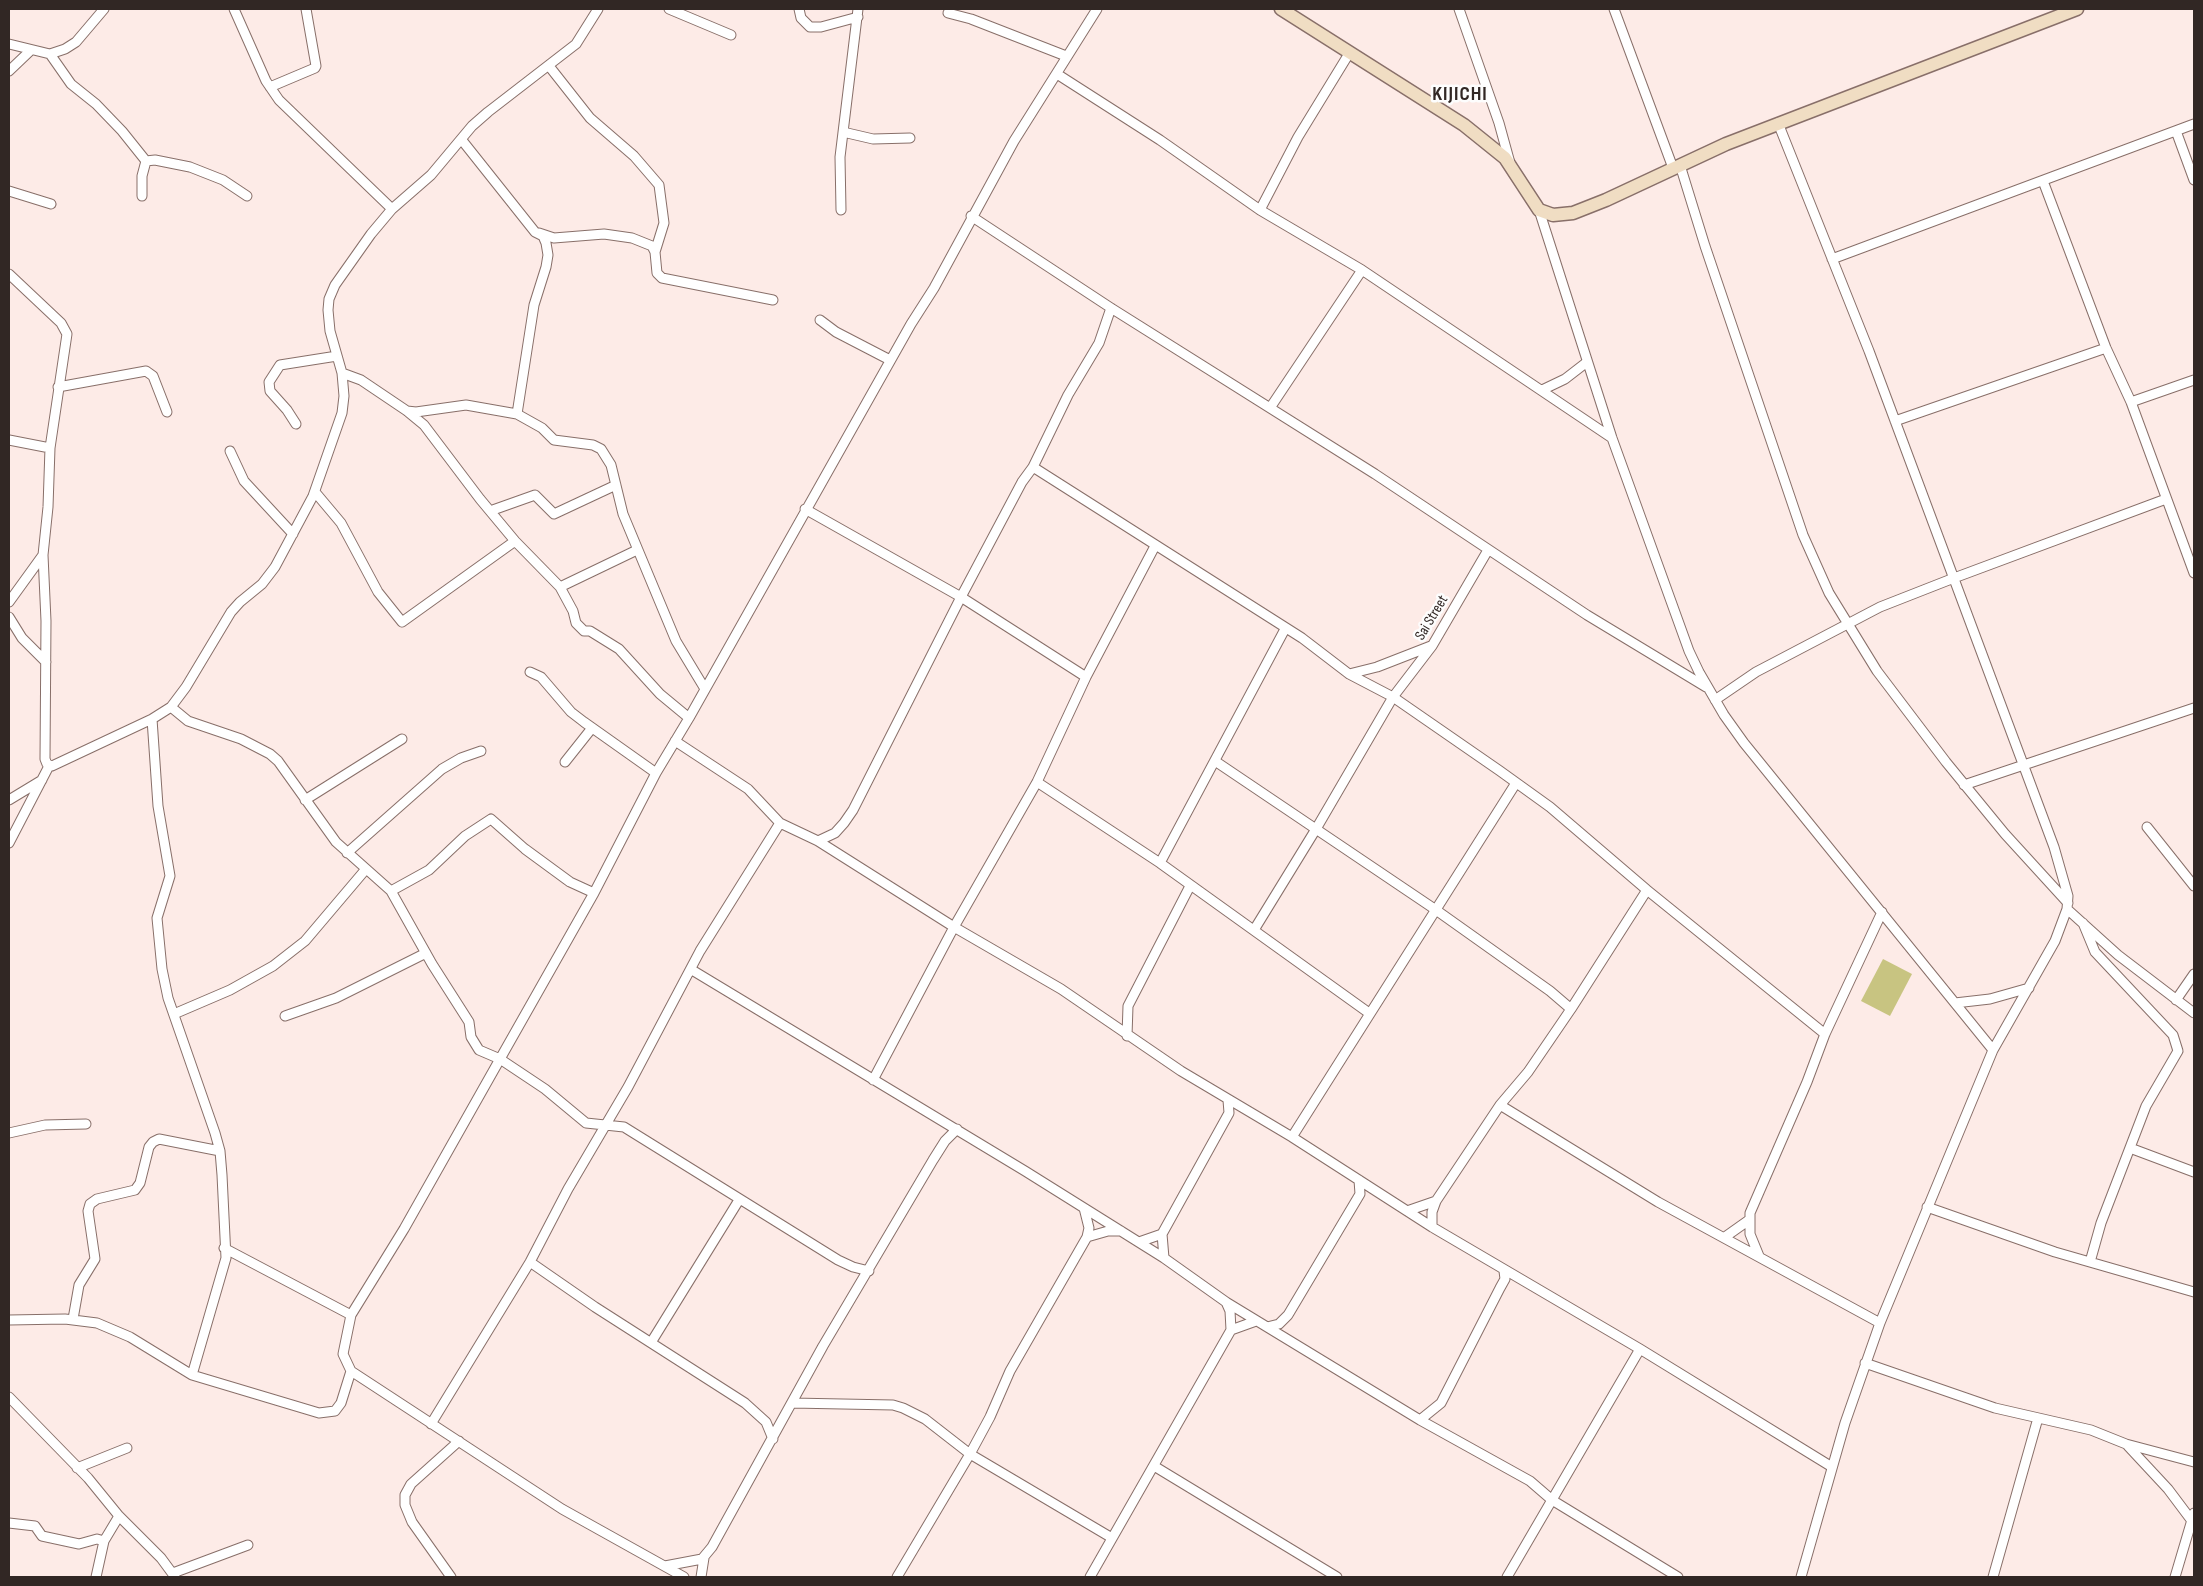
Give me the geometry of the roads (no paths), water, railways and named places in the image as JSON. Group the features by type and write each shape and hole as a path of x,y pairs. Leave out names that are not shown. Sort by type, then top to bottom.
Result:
{"street":[{"path":"234,9 270,87 291,114 392,209"},
{"path":"270,87 316,66 306,9"},
{"path":"49,766 61,764 152,719 171,707 186,687 231,612 262,584 275,567 314,492 342,413 344,396 342,373 330,332 328,310 331,292 349,263 392,209 432,175 461,139 488,112 576,44 598,9"},
{"path":"669,9 731,34"},
{"path":"799,9 801,18 810,27 821,27 858,13 840,157 841,210"},
{"path":"684,1577 562,1509 351,1371 343,1354 351,1315 408,1221 594,893 656,773 689,718 890,360 934,288 971,216 1014,141 1097,9"},
{"path":"1281,9 1464,125 1497,151 1512,168"},
{"path":"1459,9 1499,123 1512,168 1524,190 1539,210 1612,438 1689,651 1708,689 1744,742 1993,1050"},
{"path":"1614,9 1676,166 1705,246 1761,406 1803,535 1830,593 1847,624 1877,671 1964,784 2083,923 2118,955 2194,1013"},
{"path":"1539,210 1553,215 1572,212 1624,192 1676,166 1778,123 2077,9"},
{"path":"9,44 50,54 65,49 76,42 102,10"},
{"path":"948,13 971,19 1066,56"},
{"path":"9,70 31,50"},
{"path":"1260,210 1298,136 1350,52"},
{"path":"50,54 71,84 96,104 122,131 146,161"},
{"path":"549,66 590,118 634,156 659,185 664,223 655,252 657,273 662,278 773,300"},
{"path":"1057,74 1160,140 1260,210 1362,270 1612,438"},
{"path":"1778,123 1895,421 1954,578 2063,873 2068,906 2056,941 1993,1050 1880,1323 1865,1363 1832,1467 1802,1577"},
{"path":"1832,259 2194,124"},
{"path":"2176,131 2194,180"},
{"path":"843,132 873,139 910,138"},
{"path":"461,139 536,232 543,236 548,255 534,306 517,414"},
{"path":"146,161 155,160 190,167 223,180 247,196"},
{"path":"142,196 142,176 146,161"},
{"path":"2042,181 2106,348 2131,402 2194,573"},
{"path":"9,191 51,204"},
{"path":"971,216 1111,308 1375,474 1587,615 1708,689"},
{"path":"536,232 554,238 619,235 647,243 655,252"},
{"path":"1270,408 1362,270"},
{"path":"9,274 65,327 67,334 50,448 48,507 43,555 46,662 45,759 49,766"},
{"path":"818,841 835,833 853,810 961,597 1022,482 1033,467 1068,395 1099,343 1111,308"},
{"path":"820,320 836,332 890,360"},
{"path":"1895,421 2106,348"},
{"path":"296,424 287,410 270,392 269,382 280,365 337,356"},
{"path":"1542,390 1565,379 1587,362"},
{"path":"58,387 146,371 153,376 166,412"},
{"path":"342,373 353,376 407,411 424,425 515,541 560,587 573,611 576,623 584,631 590,631 619,649 660,694 689,718"},
{"path":"2131,402 2194,380"},
{"path":"407,411 416,412 466,405 517,414 542,428 554,440 593,445 602,449 611,465 623,514 676,641 705,689"},
{"path":"9,440 50,448"},
{"path":"230,451 244,481 293,534"},
{"path":"1033,467 1062,483 1155,546 1285,629 1349,674 1393,697 1516,783 1550,808 1646,890 1825,1034"},
{"path":"490,511 535,495 554,514 616,485"},
{"path":"314,492 341,523 378,592 402,622 515,541"},
{"path":"1715,700 1756,672 1880,607 2166,499"},
{"path":"805,509 961,597 1086,677"},
{"path":"873,1080 954,927 1037,782 1086,677 1155,546"},
{"path":"560,587 637,550"},
{"name":"Sai Street","path":"1254,930 1316,829 1393,697 1432,646 1488,550"},
{"path":"9,602 43,555"},
{"path":"9,617 22,638 46,662"},
{"path":"1160,863 1285,629"},
{"path":"1349,674 1376,667 1432,646"},
{"path":"530,672 541,677 571,712 656,773"},
{"path":"171,707 188,722 241,740 270,754 278,761 320,823 347,853 391,891 426,953 469,1022 473,1042 479,1050 500,1059 545,1089 586,1123 624,1127 838,1260 853,1268 869,1271"},
{"path":"1964,784 2194,708"},
{"path":"152,719 158,806 170,876 160,903 157,929 162,968 174,1014 220,1151 226,1258 192,1375"},
{"path":"565,762 592,728"},
{"path":"305,800 402,739"},
{"path":"675,741 748,789 780,823 818,841 954,927 1061,989 1127,1036 1228,1100 1292,1137 1504,1272 1640,1349 1832,1467"},
{"path":"347,853 442,769 462,758 481,751"},
{"path":"1215,761 1436,910 1550,991 1572,1009"},
{"path":"9,844 49,766"},
{"path":"9,800 42,780"},
{"path":"1037,782 1160,863 1369,1013"},
{"path":"1292,1137 1516,783"},
{"path":"391,891 429,870 465,836 491,819 525,849 570,882 594,893"},
{"path":"431,1424 530,1262 692,970 700,951 780,823"},
{"path":"2147,827 2194,886"},
{"path":"174,1014 230,990 273,966 305,941 366,870"},
{"path":"1127,1036 1128,1006 1190,886"},
{"path":"1432,1227 1432,1212 1436,1201 1500,1106 1528,1072 1572,1009 1646,890"},
{"path":"1759,1256 1750,1234 1749,1220 1753,1206 1808,1082 1825,1034 1882,912"},
{"path":"2083,923 2095,952 2165,1026 2177,1043 2178,1051 2176,1059 2146,1106 2101,1223 2090,1262"},
{"path":"285,1016 336,998 426,953"},
{"path":"692,970 957,1129 1140,1242 1267,1328 1420,1420 1530,1482 1552,1500 1678,1577"},
{"path":"2176,1000 2194,974"},
{"path":"1955,1003 1990,999 2029,988"},
{"path":"1164,1258 1162,1234 1229,1113 1228,1100"},
{"path":"1500,1106 1658,1202 1880,1323"},
{"path":"9,1133 46,1125 86,1124"},
{"path":"701,1577 704,1558 774,1439 792,1403 933,1160 945,1141 957,1129"},
{"path":"73,1320 78,1286 95,1259 88,1211 90,1204 97,1199 135,1190 140,1183 150,1147 153,1142 159,1139 220,1151"},
{"path":"2130,1148 2194,1172"},
{"path":"1267,1328 1278,1324 1288,1315 1360,1194 1359,1180"},
{"path":"652,1341 739,1200"},
{"path":"1407,1211 1436,1201"},
{"path":"1927,1207 2055,1252 2194,1292"},
{"path":"897,1577 970,1454 990,1417 1010,1371 1087,1237 1088,1228 1084,1208"},
{"path":"1725,1237 1749,1220"},
{"path":"1087,1237 1121,1231"},
{"path":"1140,1242 1162,1234"},
{"path":"224,1248 351,1315"},
{"path":"530,1262 758,1413 766,1422 774,1439"},
{"path":"1420,1420 1441,1403 1505,1279 1504,1272"},
{"path":"1090,1577 1232,1330 1230,1311 1226,1302"},
{"path":"9,1320 73,1320 97,1324 130,1337 192,1375 319,1413 335,1412 341,1403 351,1371"},
{"path":"1232,1330 1256,1321"},
{"path":"1507,1577 1640,1349"},
{"path":"1865,1363 1995,1408 2091,1430 2126,1444 2194,1462"},
{"path":"9,1397 103,1495 119,1516 161,1558 174,1575 248,1545"},
{"path":"792,1403 893,1405 902,1408 925,1419 970,1454 1112,1538"},
{"path":"1993,1577 2038,1418"},
{"path":"451,1577 412,1522 405,1505 405,1495 411,1484 460,1441"},
{"path":"2126,1444 2193,1517 2175,1577"},
{"path":"77,1468 127,1448"},
{"path":"1154,1466 1337,1577"},
{"path":"96,1577 104,1541 119,1516"},
{"path":"9,1523 35,1526 42,1536 78,1544 96,1539 104,1541"},
{"path":"665,1566 686,1564 704,1558"}],"district":[{"name":"KIJICHI","path":"1460,95"}]}
